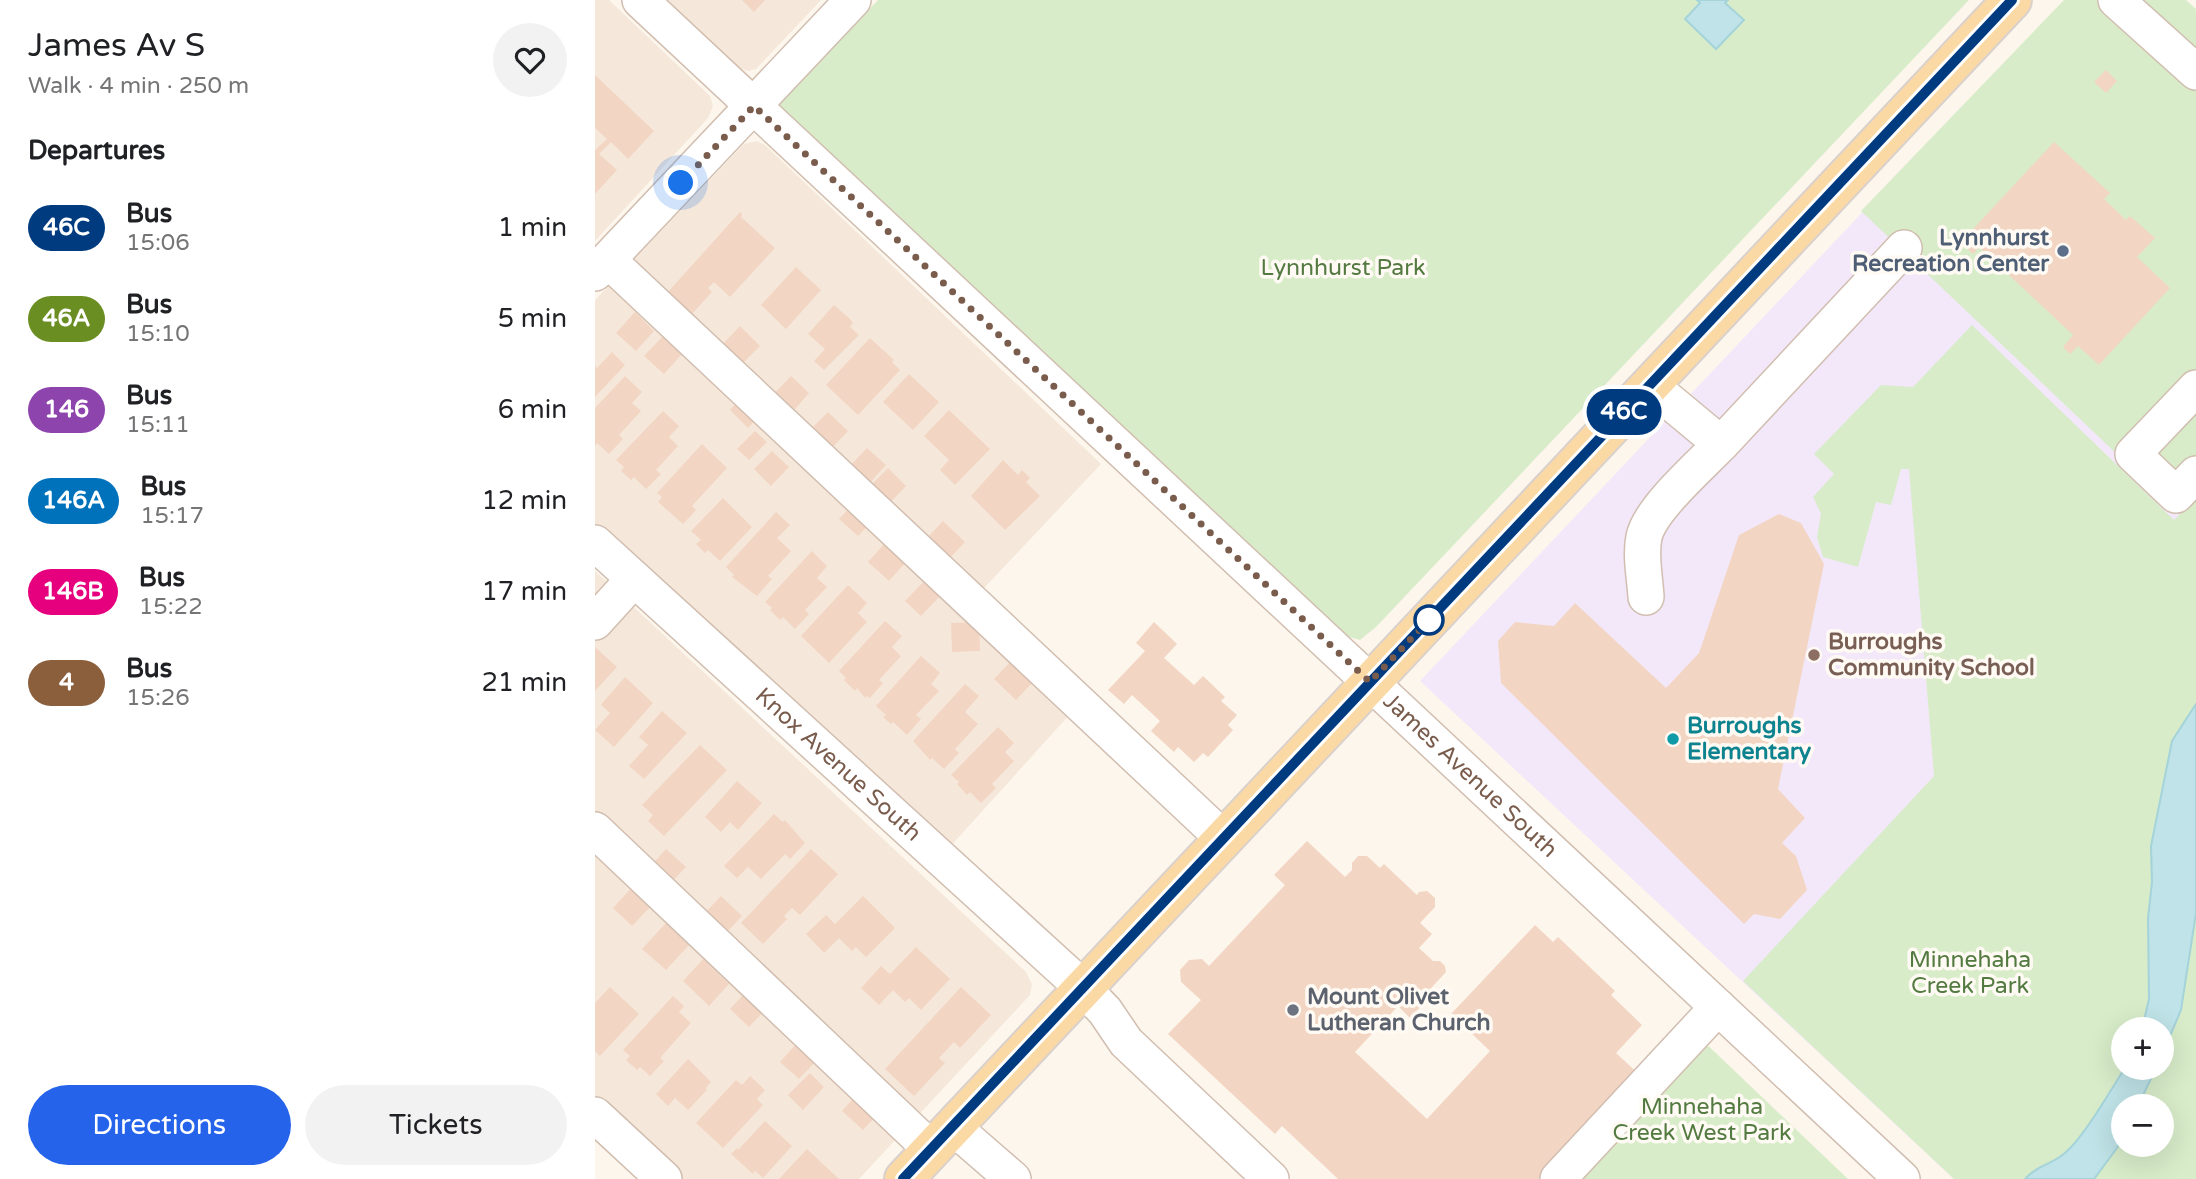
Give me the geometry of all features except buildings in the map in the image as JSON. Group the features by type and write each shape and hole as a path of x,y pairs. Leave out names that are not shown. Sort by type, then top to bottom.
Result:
{"main road":[{"path":"904,1179 2012,0"}],"street":[{"name":"James Avenue South","path":"640,0 1902,1179"},
{"path":"853,0 601,267 1223,838"},
{"path":"2116,0 2196,72"},
{"path":"1646,597 1642,551 1644,534 1657,510 1904,248"},
{"path":"1650,385 1721,444"},
{"path":"2196,388 2133,454 2176,495 2196,474"},
{"name":"Knox Avenue South","path":"595,543 1082,987 1105,1011 1126,1042 1271,1179"},
{"path":"595,622 634,579"},
{"path":"595,830 942,1138 1013,1179"},
{"path":"1558,1179 1718,1007"},
{"path":"595,1115 664,1179"}],"shaded area":[{"path":"595,0 609,0 710,96 713,106 708,118 595,241"},
{"path":"666,0 821,0 756,69 748,71 739,68"},
{"path":"757,141 765,145 1101,464 971,602 1081,702 948,849 595,530 595,300 744,144"},
{"name":"Burroughs Community School","path":"1906,166 1955,299 2196,529 1970,1179 1954,1179 1420,681"},
{"path":"595,571 1026,972 1032,984 1030,995 859,1179 683,1179 595,1098"}],"green space":[{"name":"Lynnhurst Park","path":"878,0 1969,0 1376,627 1360,640 1342,635 779,105"},
{"name":"Minnehaha Creek Park","path":"2064,0 2186,0 2196,9 2196,1179 1954,1179 1743,981 1934,776 1909,469 1901,469 1891,505 1876,502 1858,567 1823,557 1817,537 1821,514 1813,497 1834,474 1814,454 1881,385 1913,387 1972,325 2174,520 2180,514 1861,211"},
{"name":"Minnehaha Creek West Park","path":"1699,1037 1848,1179 1566,1179"}],"water":[{"path":"1697,0 1728,0 1725,3 1744,20 1716,49 1685,19 1700,3"},
{"path":"2196,704 2196,913 2181,1010 2174,1026 2174,1017 2145,1017 2149,999 2151,846 2172,741"},
{"path":"2117,1080 2150,1080 2144,1094 2111,1094 2111,1156 2094,1179 2025,1179 2069,1149"}],"bus line":[{"name":"46C","path":"903,1179 2012,0"}],"place":[{"name":"Lynnhurst Recreation Center","path":"2063,251"},
{"name":"Burroughs Community School","path":"1814,655"},
{"name":"Burroughs Elementary","path":"1673,739"},
{"name":"Mount Olivet Lutheran Church","path":"1293,1010"}],"route":[{"path":"681,183 754,106 1370,682 1429,620"}]}
